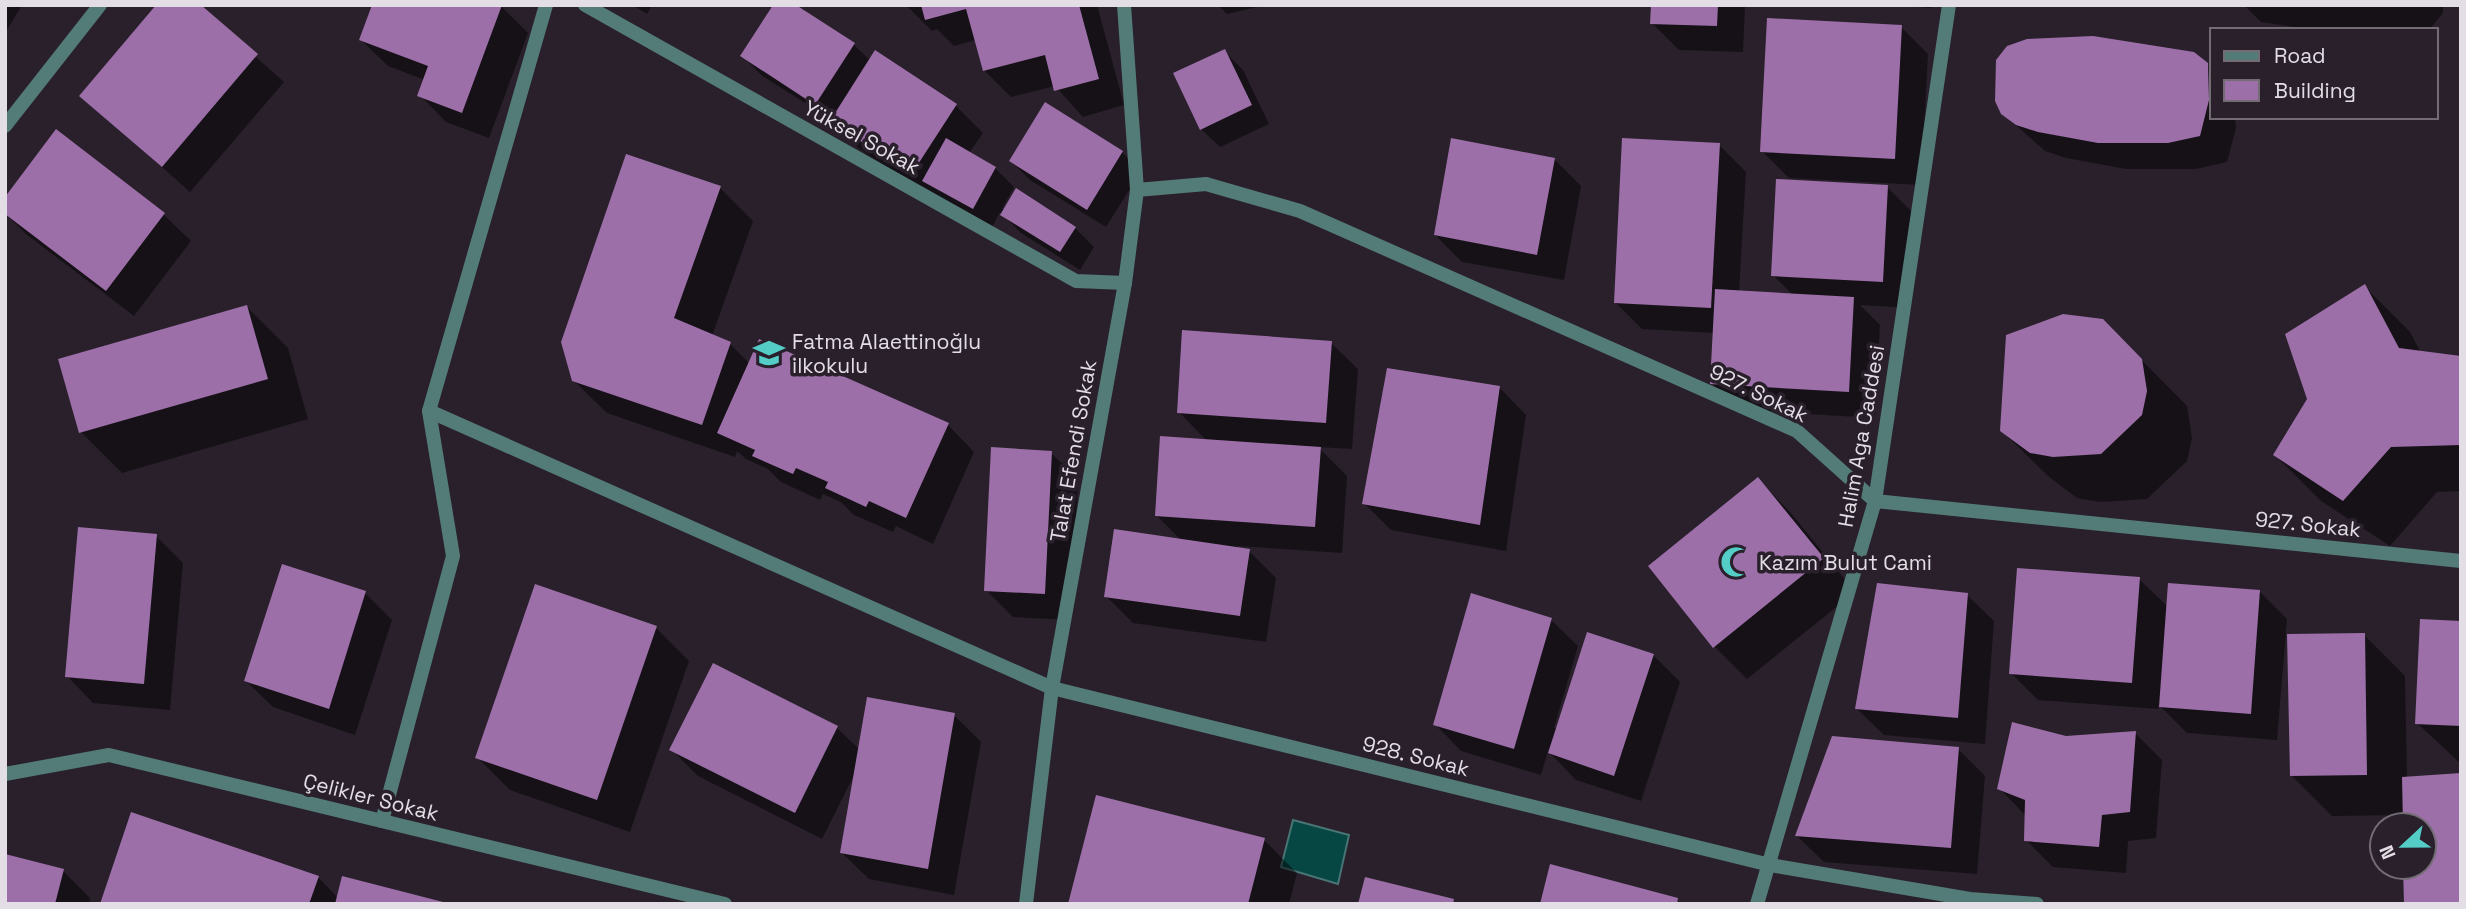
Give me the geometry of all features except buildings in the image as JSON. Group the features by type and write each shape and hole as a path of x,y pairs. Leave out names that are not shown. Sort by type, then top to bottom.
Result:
{"street":[{"path":"5,126 100,5"},
{"path":"382,821 453,556 429,411 546,5"},
{"name":"Yüksel Sokak","path":"585,5 1076,281 1125,283"},
{"name":"Talat Efendi Sokak","path":"1026,904 1052,688 1125,283 1137,190 1124,5"},
{"name":"Halim Aga Caddesi","path":"1757,904 1875,500 1949,5"},
{"name":"927. Sokak","path":"1137,190 1206,184 1300,211 1797,431 1875,500 2461,561"},
{"name":"928. Sokak","path":"429,411 1052,688 1770,865 1970,900 2037,904"},
{"name":"Çelikler Sokak","path":"5,774 109,755 725,904"}],"shaded area":[{"path":"1293,820 1349,835 1338,884 1281,867"}],"place":[{"name":"Fatma Alaettinoğlu ilkokulu","path":"769,353"},
{"name":"Kazım Bulut Cami","path":"1736,562"}]}
